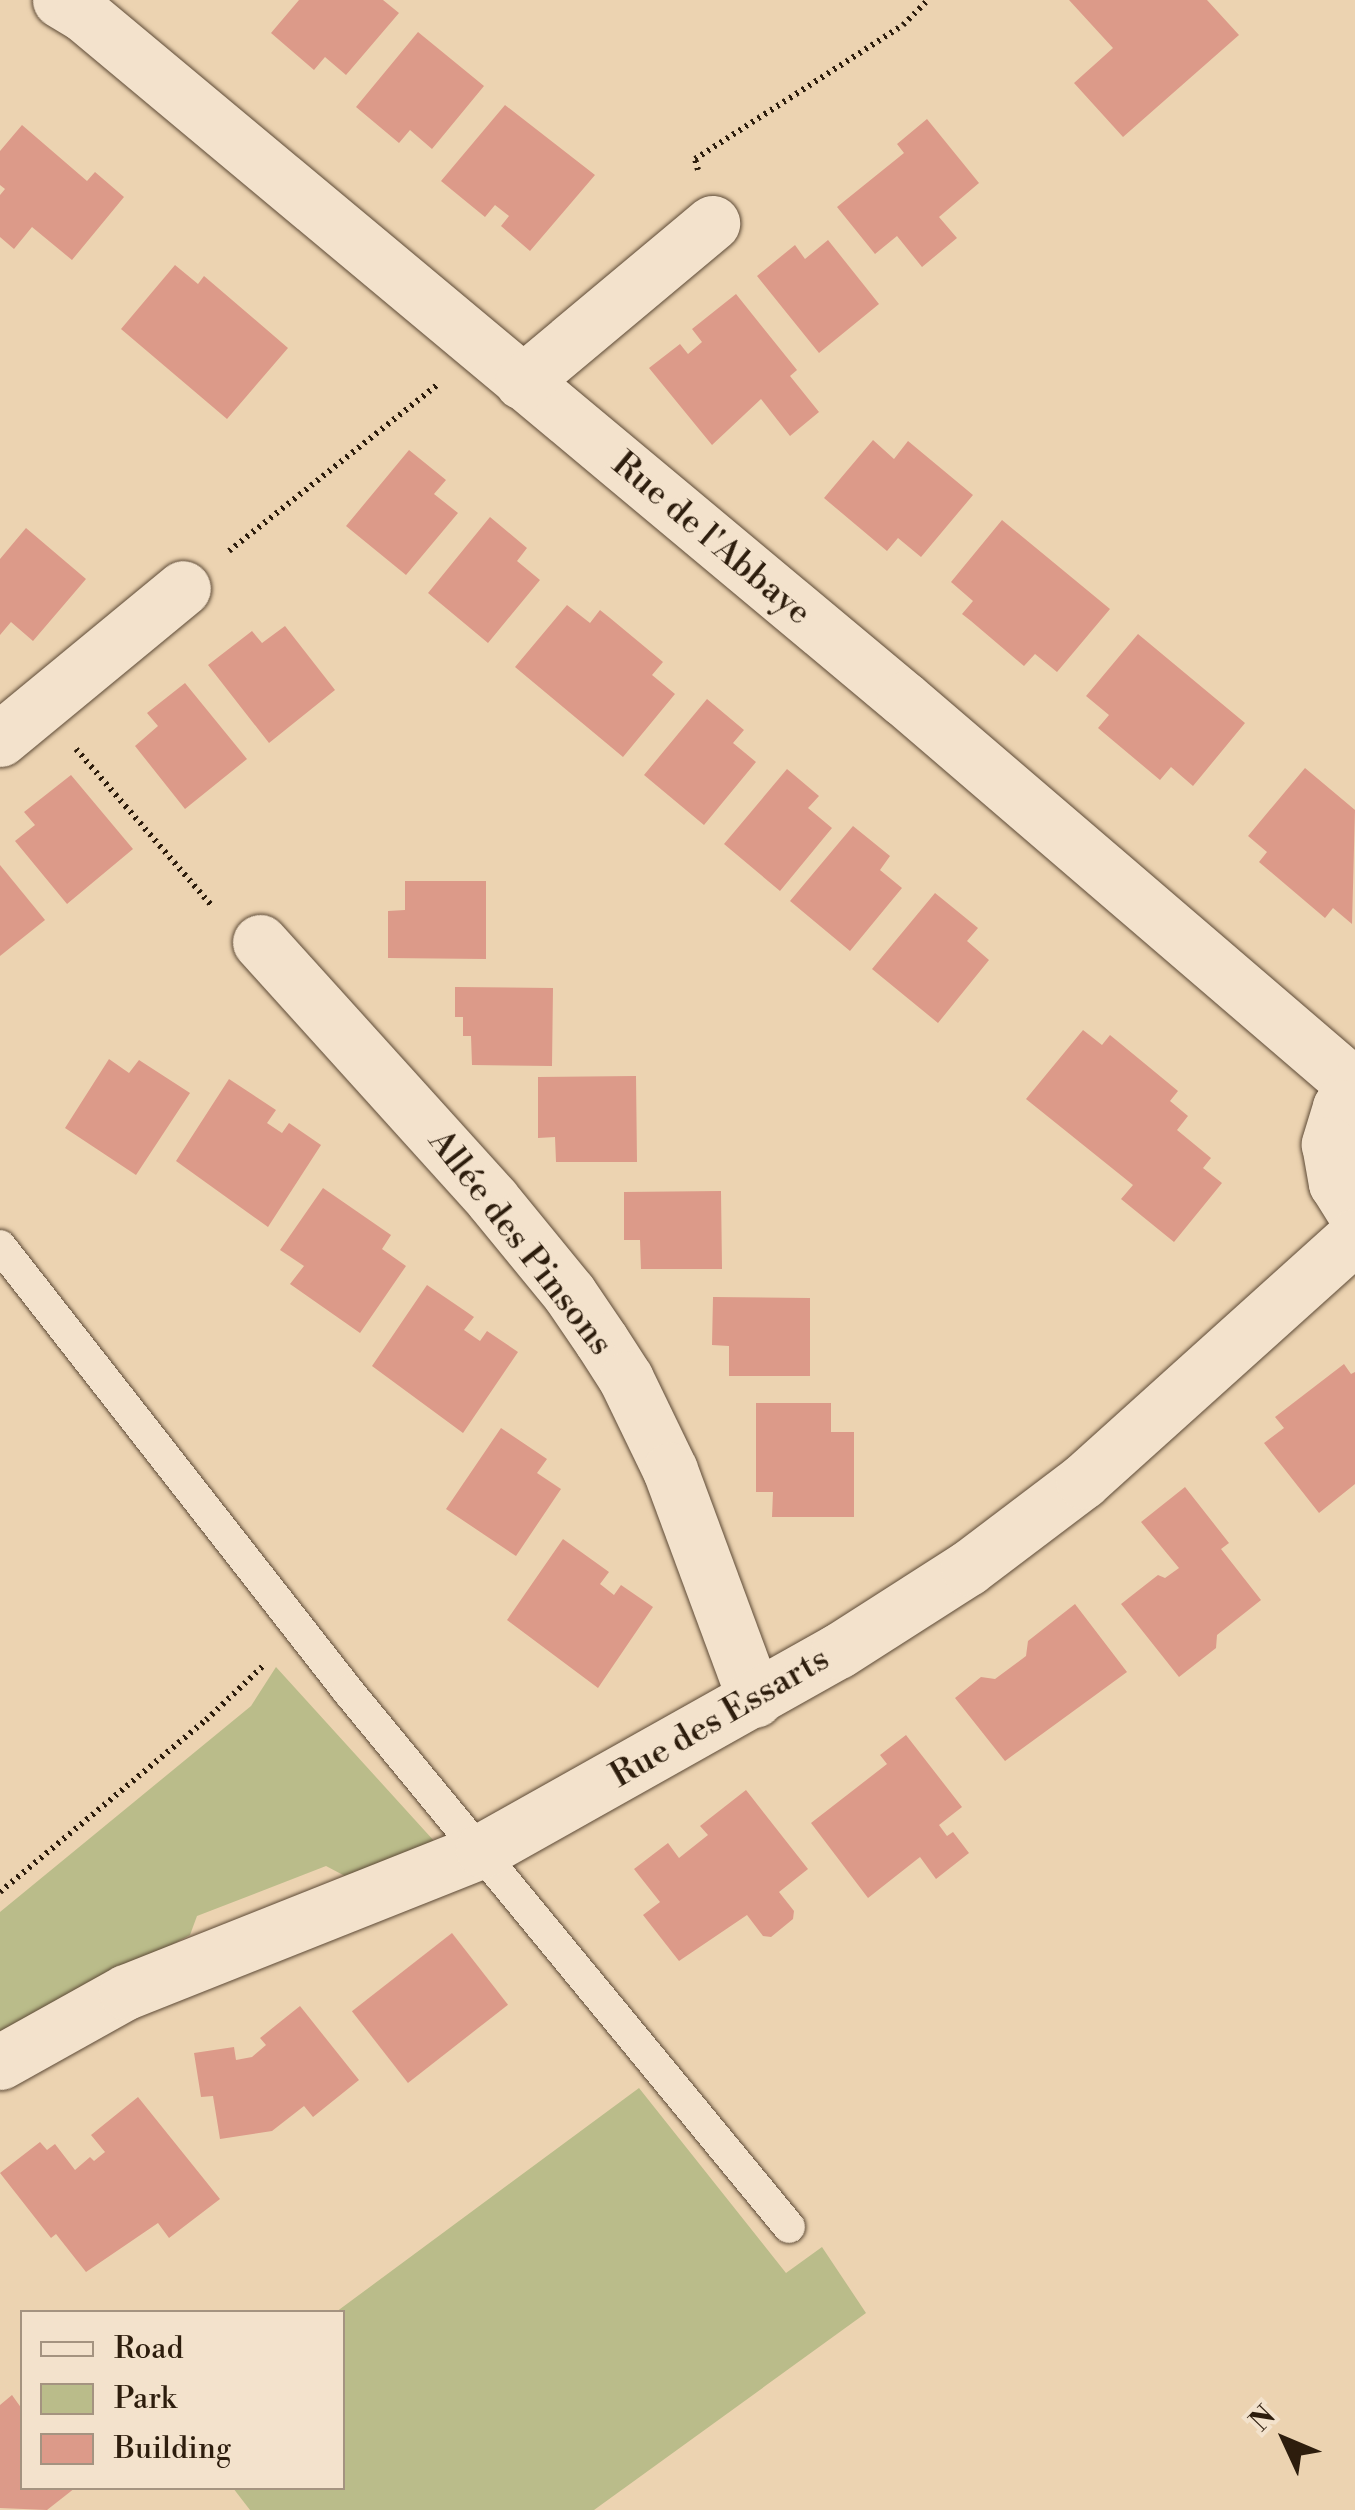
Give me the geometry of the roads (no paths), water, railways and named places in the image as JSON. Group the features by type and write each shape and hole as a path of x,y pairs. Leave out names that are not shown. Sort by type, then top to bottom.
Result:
{"street":[{"name":"Rue de l'Abbaye","path":"60,0 82,14 904,699 1355,1086"},
{"path":"502,365 712,223"},
{"path":"20,723 183,588"},
{"name":"Allée des Pinsons","path":"260,942 492,1198 569,1293 601,1340 626,1379 670,1470 755,1700"},
{"path":"1355,1086 1340,1107 1329,1144 1336,1183 1355,1213"},
{"name":"Rue des Essarts","path":"0,2062 126,1992 484,1850 755,1700 1022,1530 1150,1426 1355,1236"}],"lane":[{"path":"0,1246 296,1623 789,2227"}]}
